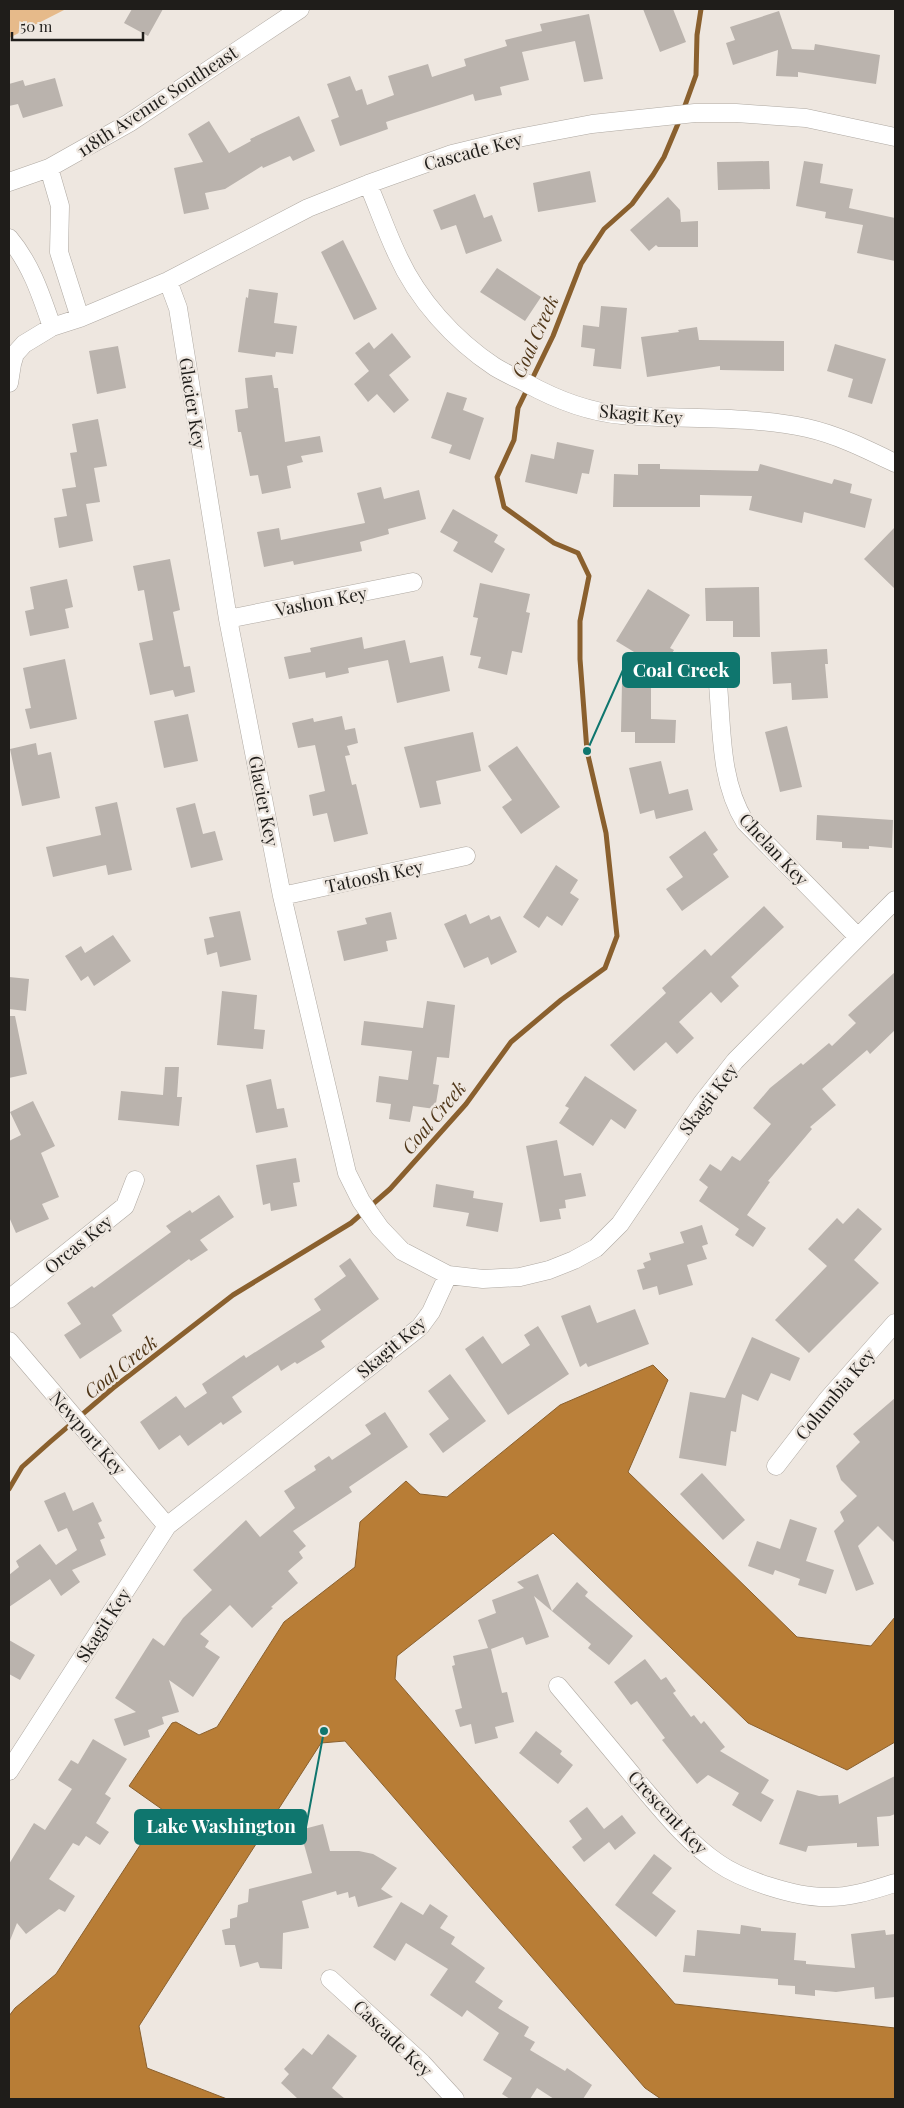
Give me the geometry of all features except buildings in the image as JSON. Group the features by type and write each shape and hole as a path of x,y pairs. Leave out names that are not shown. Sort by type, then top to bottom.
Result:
{"street":[{"name":"118th Avenue Southeast","path":"9,182 49,168 129,123 300,9"},
{"name":"Cascade Key","path":"52,327 80,318 168,282 308,208 452,154 518,138 592,124 695,113 736,113 806,118 895,137"},
{"path":"49,168 60,206 59,252 80,318"},
{"name":"Skagit Key","path":"368,184 397,256 417,289 441,321 496,368 540,391 587,408 620,415 764,421 808,428 843,438 895,463"},
{"path":"9,238 19,250 36,279 52,327 24,344 16,354 12,364 9,384"},
{"name":"Glacier Key","path":"168,282 178,308 228,619 282,896 347,1173 375,1222 402,1251 448,1276"},
{"name":"Vashon Key","path":"228,619 413,582"},
{"name":"Chelan Key","path":"718,684 725,764 728,781 738,811 745,822 858,937"},
{"name":"Tatoosh Key","path":"282,896 466,856"},
{"name":"Skagit Key","path":"9,1771 14,1753 167,1526 420,1327 431,1312 448,1276 483,1279 520,1277 549,1270 574,1260 596,1248 620,1224 702,1103 735,1061 895,900"},
{"name":"Orcas Key","path":"9,1299 125,1206 135,1180"},
{"name":"Columbia Key","path":"776,1466 827,1400 895,1323"},
{"name":"Newport Key","path":"9,1341 167,1526"},
{"name":"Crescent Key","path":"558,1686 665,1813 696,1845 719,1864 748,1878 787,1892 825,1898 864,1893 895,1883"},
{"name":"Cascade Key","path":"330,1979 422,2063 455,2099"}],"shaded area":[{"path":"9,9 66,9 9,38"},
{"path":"653,1365 668,1380 628,1472 797,1637 871,1646 895,1617 895,1742 847,1770 748,1723 553,1533 397,1656 395,1679 675,2004 895,2028 895,2099 661,2099 645,2088 345,1741 321,1743 139,2026 147,2068 227,2099 9,2099 9,2016 15,2008 56,1974 163,1810 129,1786 172,1723 176,1722 199,1735 217,1727 284,1622 355,1567 360,1522 406,1481 420,1494 447,1497 560,1405"}],"waterway":[{"name":"Coal Creek","path":"683,111 696,75 697,35 701,9"},
{"name":"Coal Creek","path":"9,1489 22,1467 113,1388 233,1295 351,1223 390,1189 466,1104 511,1042 561,1000 605,968 617,936 606,833 587,751 580,659 580,621 589,576 578,553 554,543 504,507 497,477 514,440 518,408 553,336 581,264 604,229 632,204 653,175 664,157 680,119"}],"place":[{"name":"Coal Creek","path":"587,751"},
{"name":"Lake Washington","path":"324,1731"}]}
